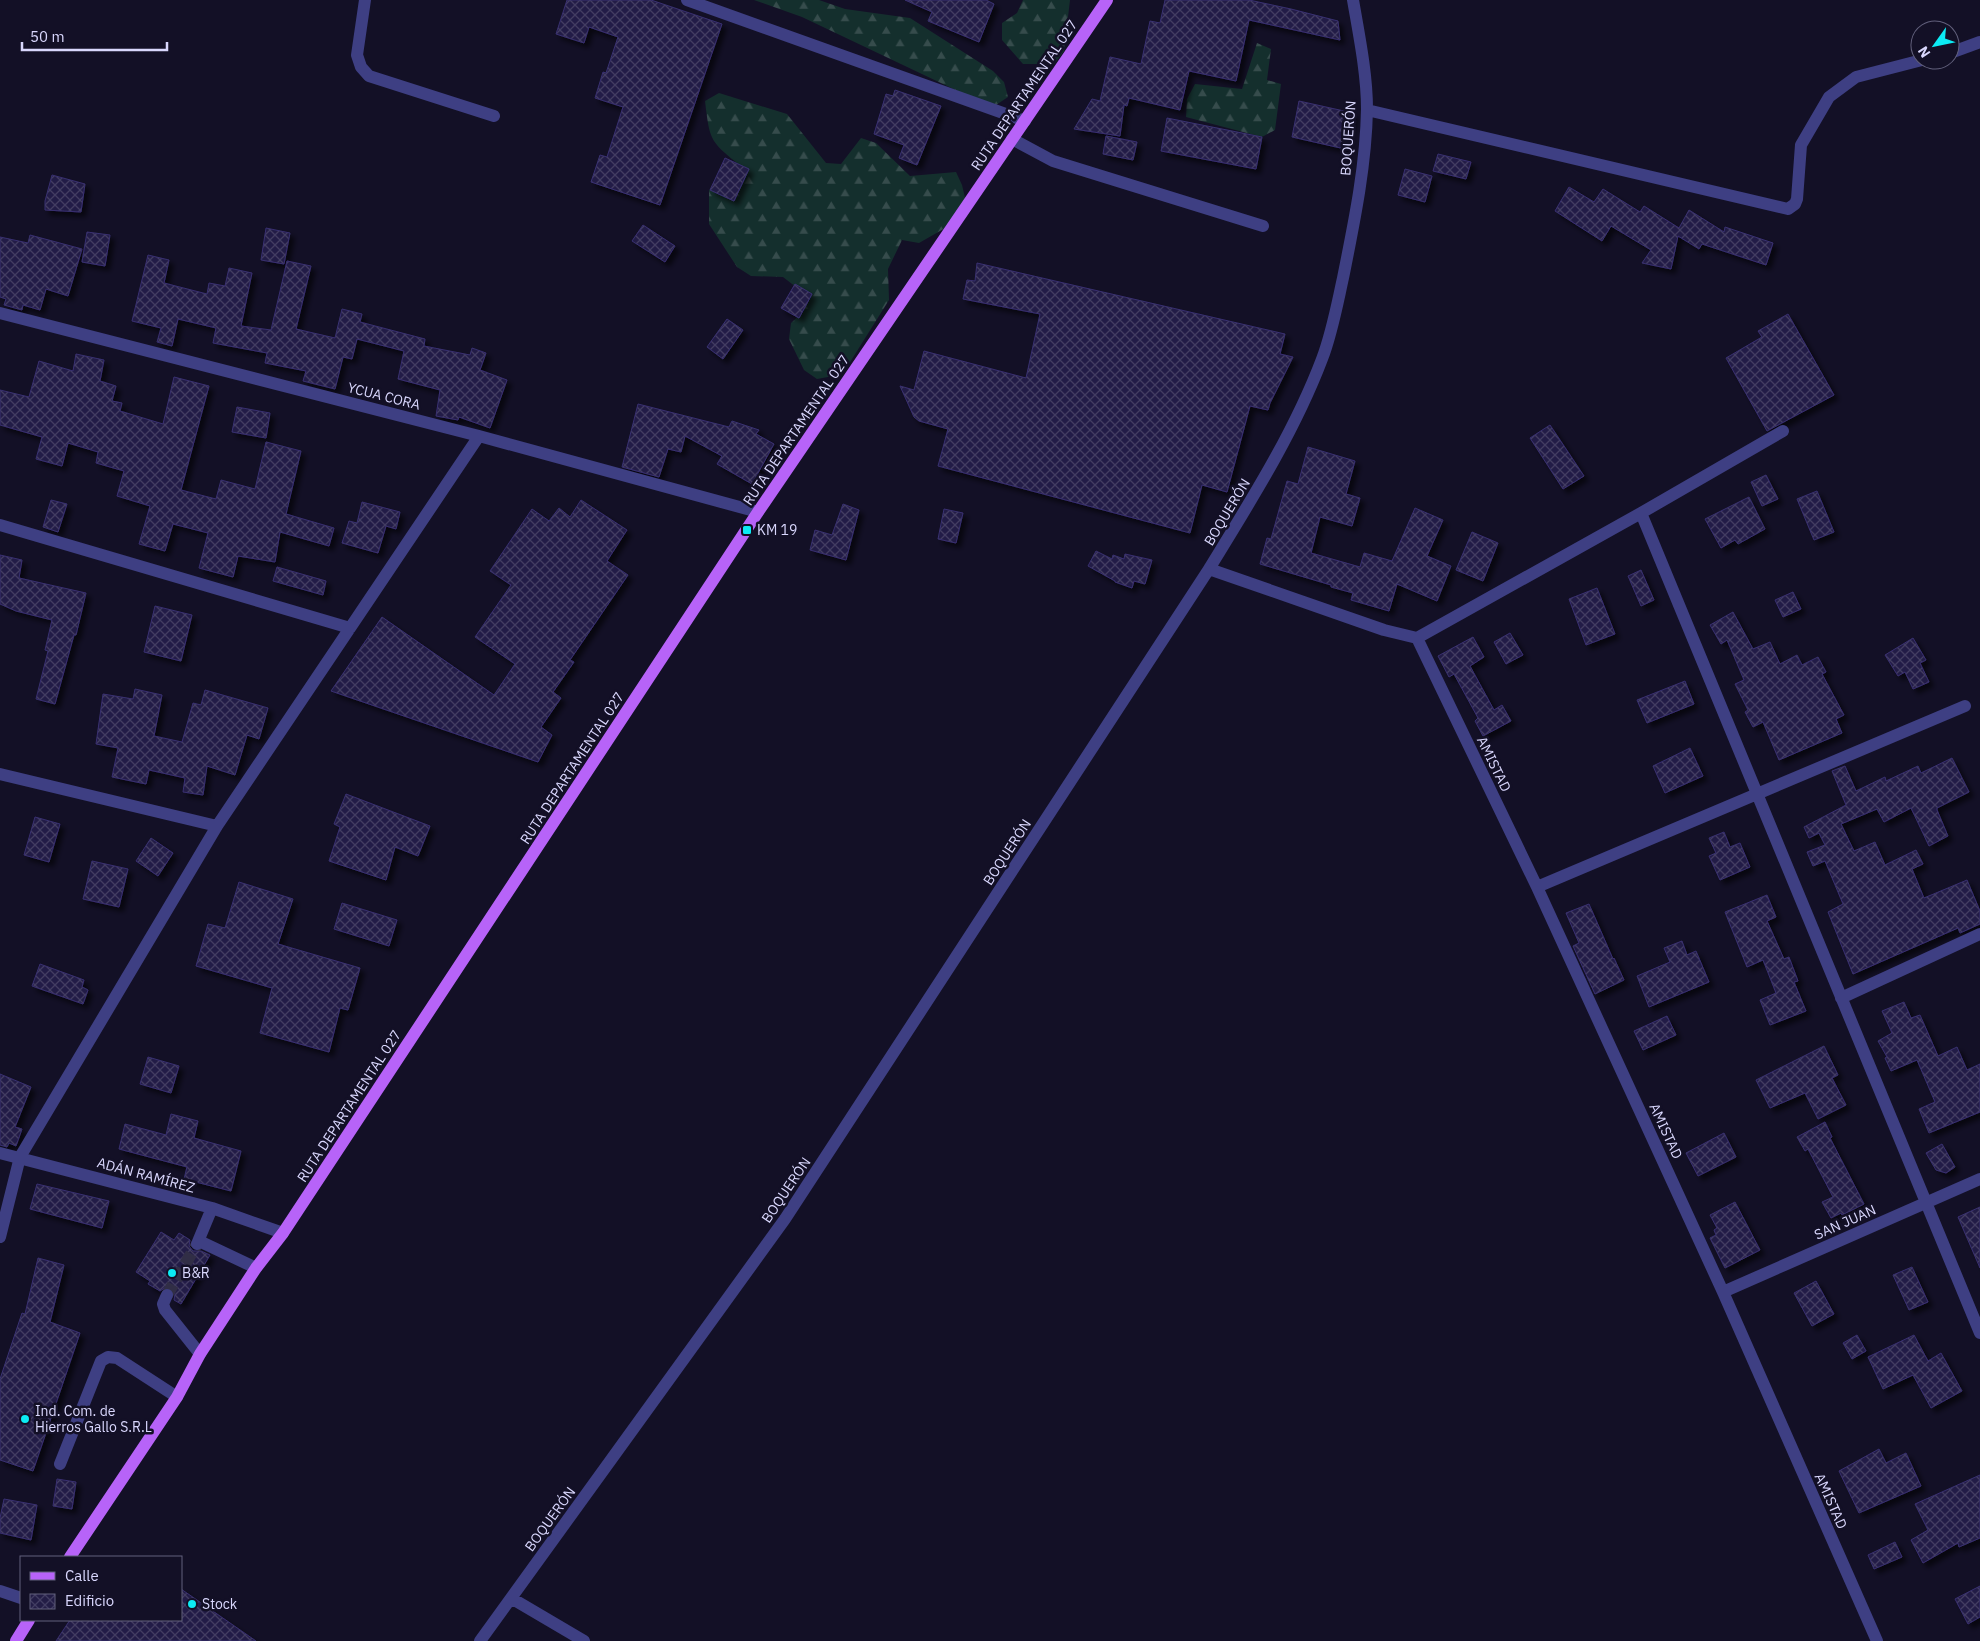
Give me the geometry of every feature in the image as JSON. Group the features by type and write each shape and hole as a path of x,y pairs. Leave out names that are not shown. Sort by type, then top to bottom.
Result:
{"main road":[{"name":"RUTA DEPARTAMENTAL 027","path":"71,1556 177,1396 200,1354 256,1268 283,1233 758,512 1107,0"},
{"path":"16,1641 28,1621"}],"street":[{"path":"365,0 357,55 361,67 369,76 494,116"},
{"path":"687,0 1024,121"},
{"name":"BOQUERÓN","path":"480,1641 785,1219 1209,570 1265,478 1297,416 1322,358 1337,306 1350,243 1363,160 1367,110 1353,0"},
{"path":"1960,49 1980,42"},
{"path":"1367,110 1788,209 1795,204 1797,199 1801,145 1829,97 1856,77 1910,63"},
{"path":"1012,139 1053,161 1263,226"},
{"name":"YCUA CORA","path":"0,313 479,436 758,512"},
{"path":"1209,570 1384,630 1417,638 1783,431"},
{"path":"0,1237 20,1157 218,826 479,436"},
{"path":"1641,513 1980,1332"},
{"path":"0,525 350,628"},
{"name":"AMISTAD","path":"1417,638 1537,886 1723,1292 1877,1641"},
{"path":"1537,886 1965,706"},
{"path":"0,774 218,826"},
{"path":"1841,998 1980,934"},
{"name":"ADÁN RAMÍREZ","path":"0,1153 212,1208 283,1233"},
{"name":"SAN JUAN","path":"1723,1292 1980,1179"},
{"path":"212,1208 198,1243 256,1268"},
{"path":"166,1295 163,1304 165,1310 200,1354"},
{"path":"60,1464 101,1360 108,1357 117,1358 177,1396"},
{"path":"0,1591 20,1598"},
{"path":"511,1598 584,1641"}],"green space":[{"path":"754,0 819,0 845,9 910,18 993,71 1004,82 1008,97 996,105 964,94 802,17"},
{"path":"1023,0 1070,0 1064,51 1054,64 1023,64 1002,40 1002,23 1017,13"},
{"path":"1257,43 1271,49 1267,80 1281,84 1275,130 1262,137 1186,117 1187,99 1195,84 1242,89"},
{"path":"719,93 787,114 826,163 841,164 861,138 876,143 910,176 956,172 962,185 966,202 947,227 919,243 902,240 888,269 889,300 847,367 833,376 817,379 804,370 789,339 791,323 803,312 809,297 783,277 751,276 737,267 709,224 709,190 739,184 742,167 718,146 710,133 705,101"}],"building":[{"path":"567,0 651,0 722,24 660,205 591,182 600,155 607,157 623,107 595,98 603,72 606,73 618,37 589,27 584,43 556,34"},
{"path":"905,0 986,0 994,4 979,42 928,21 932,12"},
{"path":"1165,0 1249,0 1291,9 1338,21 1340,40 1249,20 1236,81 1189,71 1180,110 1129,98 1127,106 1124,105 1120,136 1074,129 1092,99 1100,101 1110,57 1141,64 1150,21 1160,23"},
{"path":"895,90 941,106 917,165 899,158 904,145 874,134 886,94 893,96"},
{"path":"1299,101 1353,113 1345,149 1292,137"},
{"path":"1167,118 1262,137 1256,169 1161,151"},
{"path":"1106,136 1137,142 1133,160 1103,154"},
{"path":"1438,154 1471,162 1466,179 1433,171"},
{"path":"725,158 749,169 734,201 710,190"},
{"path":"1405,169 1432,176 1425,202 1398,195"},
{"path":"52,175 85,184 81,212 45,210 45,201"},
{"path":"1569,187 1594,202 1603,189 1640,212 1644,206 1679,228 1689,210 1724,232 1725,227 1773,243 1766,265 1702,244 1699,249 1678,236 1671,269 1642,263 1651,250 1611,226 1602,241 1555,211"},
{"path":"643,225 675,246 665,262 632,241"},
{"path":"266,228 290,233 284,264 261,260"},
{"path":"87,232 110,235 105,266 82,262"},
{"path":"30,235 82,249 68,296 46,289 40,310 23,305 22,310 4,305 6,299 0,297 0,237 28,243"},
{"path":"148,255 169,260 164,283 207,294 209,283 225,286 229,268 252,273 241,326 271,330 287,261 311,266 296,329 335,338 342,309 362,314 360,322 425,339 424,346 470,355 472,348 486,353 480,370 507,380 490,428 459,417 458,420 436,416 440,390 398,379 404,351 357,339 352,359 343,357 335,389 303,381 306,371 265,363 267,353 213,343 216,328 178,319 172,346 157,342 161,328 132,321"},
{"path":"977,263 1285,334 1280,354 1293,357 1268,410 1250,406 1227,492 1202,485 1190,533 938,466 948,429 919,421 914,417 900,386 914,390 924,351 1026,378 1040,314 963,299 967,280 975,281"},
{"path":"795,284 812,294 799,318 781,308"},
{"path":"1788,314 1834,395 1767,431 1726,358 1762,337 1758,331"},
{"path":"727,319 743,330 723,359 707,347"},
{"path":"76,354 104,360 100,381 116,386 112,401 122,403 120,411 163,424 174,377 209,386 181,490 216,499 221,480 255,489 266,442 301,451 286,514 334,528 329,546 280,532 275,562 238,556 233,577 199,568 208,533 173,524 165,551 139,544 150,506 117,496 124,471 96,463 98,452 68,443 62,466 36,459 42,437 0,425 0,390 29,397 39,361 73,371"},
{"path":"638,404 729,427 732,421 759,430 756,434 774,444 752,484 717,464 722,456 685,436 681,452 668,449 659,477 622,467"},
{"path":"237,407 270,413 266,438 232,432"},
{"path":"1550,425 1584,476 1563,489 1530,438"},
{"path":"1308,447 1355,461 1346,494 1360,498 1352,526 1320,517 1311,553 1360,567 1364,553 1392,561 1415,508 1443,520 1427,556 1451,566 1437,601 1397,584 1389,611 1351,600 1353,593 1260,564 1267,538 1271,539 1287,481 1298,484"},
{"path":"1766,475 1778,499 1762,506 1751,482"},
{"path":"1817,491 1834,532 1814,540 1797,499"},
{"path":"1749,497 1765,529 1738,544 1735,540 1721,548 1705,519"},
{"path":"51,500 67,504 58,532 43,527"},
{"path":"581,500 627,530 607,561 628,575 570,660 574,662 553,692 561,698 541,727 552,735 538,762 331,691 382,617 494,695 515,664 475,637 511,585 490,571 532,509 549,521 559,508 570,517"},
{"path":"362,502 400,512 396,529 386,526 378,553 342,543 349,521 357,523"},
{"path":"843,504 859,510 846,560 810,550 815,530 832,535"},
{"path":"944,509 963,513 956,543 938,539"},
{"path":"1472,532 1498,543 1483,581 1456,570"},
{"path":"1096,551 1112,559 1113,555 1124,559 1125,554 1152,560 1145,584 1134,581 1132,588 1115,582 1088,566"},
{"path":"0,555 22,560 19,578 86,593 76,635 74,635 55,704 36,699 48,651 45,650 52,620 16,611 0,604"},
{"path":"277,567 326,581 323,595 273,581"},
{"path":"1641,570 1654,600 1641,606 1628,576"},
{"path":"1597,588 1615,634 1586,645 1569,599"},
{"path":"1793,592 1801,609 1783,617 1775,600"},
{"path":"155,606 192,615 181,661 144,652"},
{"path":"1733,612 1753,649 1770,642 1780,664 1797,655 1802,665 1818,657 1826,672 1822,674 1844,715 1836,719 1842,733 1779,760 1763,722 1753,727 1745,712 1748,710 1735,684 1744,680 1727,640 1721,644 1710,625"},
{"path":"1510,633 1523,655 1506,664 1494,642"},
{"path":"1473,637 1484,657 1470,666 1494,710 1502,705 1511,721 1483,736 1475,721 1478,718 1454,674 1449,677 1438,656"},
{"path":"1913,638 1926,660 1920,663 1929,682 1913,689 1905,672 1898,676 1885,655"},
{"path":"1685,681 1694,704 1647,723 1637,700"},
{"path":"135,689 162,695 154,736 182,742 193,703 201,705 205,690 268,708 259,739 247,735 235,775 207,766 203,795 183,792 185,778 149,770 146,784 112,777 118,748 96,744 103,694 133,699"},
{"path":"1690,748 1703,776 1665,793 1653,766"},
{"path":"1952,758 1969,792 1937,808 1948,836 1929,846 1911,808 1884,822 1877,809 1841,824 1854,851 1875,842 1885,865 1916,850 1923,864 1912,869 1924,898 1967,880 1980,911 1980,924 1960,933 1958,928 1853,974 1828,912 1843,904 1825,861 1813,866 1807,852 1825,845 1819,833 1809,838 1804,827 1846,805 1832,771 1845,766 1856,791 1885,777 1886,781 1918,766 1921,773"},
{"path":"346,794 430,826 418,856 395,847 386,880 329,861 340,827 334,824"},
{"path":"35,817 60,824 49,862 24,855"},
{"path":"1724,832 1730,847 1740,843 1750,867 1720,880 1709,856 1716,853 1709,838"},
{"path":"151,838 173,853 158,876 136,861"},
{"path":"92,861 128,869 119,907 83,899"},
{"path":"239,882 293,899 278,944 360,968 348,1010 340,1008 329,1052 260,1033 272,988 196,966 208,924 225,928"},
{"path":"1767,895 1776,917 1767,921 1784,959 1789,957 1798,981 1794,982 1806,1011 1770,1025 1760,1000 1776,993 1763,960 1747,967 1725,912"},
{"path":"342,903 397,920 389,946 334,929"},
{"path":"1589,904 1624,980 1595,994 1573,946 1579,943 1566,913"},
{"path":"1682,941 1687,955 1696,951 1709,982 1649,1007 1637,976 1670,962 1664,948"},
{"path":"40,964 84,980 82,987 88,990 83,1004 32,986"},
{"path":"1904,1002 1911,1018 1920,1015 1938,1056 1957,1047 1967,1070 1980,1064 1980,1112 1929,1133 1919,1109 1935,1102 1917,1060 1891,1071 1885,1058 1887,1057 1878,1041 1892,1033 1882,1011"},
{"path":"1667,1016 1676,1035 1643,1050 1634,1031"},
{"path":"1824,1046 1838,1075 1832,1078 1846,1105 1818,1119 1805,1093 1770,1108 1756,1080"},
{"path":"148,1057 179,1066 171,1093 140,1084"},
{"path":"0,1074 31,1087 15,1127 22,1129 16,1146 9,1143 7,1147 0,1145"},
{"path":"171,1114 198,1121 194,1138 241,1151 231,1191 184,1179 187,1167 119,1149 125,1124 166,1135"},
{"path":"1825,1122 1832,1137 1830,1138 1864,1204 1842,1215 1841,1213 1831,1218 1822,1202 1833,1197 1808,1149 1805,1151 1797,1137"},
{"path":"1724,1133 1736,1157 1698,1176 1686,1153"},
{"path":"1942,1144 1955,1167 1946,1173 1936,1170 1926,1153"},
{"path":"37,1184 109,1201 102,1228 30,1209"},
{"path":"1735,1202 1760,1250 1725,1268 1710,1238 1716,1235 1714,1230 1717,1228 1710,1215"},
{"path":"1980,1207 1980,1268 1958,1217"},
{"path":"161,1232 174,1240 179,1233 190,1240 189,1246 193,1251 201,1251 210,1255 181,1304 174,1300 175,1294 171,1288 166,1287 160,1291 148,1284 150,1281 136,1272"},
{"name":"Ind. Com. de Hierros Gallo S.R.L","path":"38,1258 64,1265 50,1322 80,1333 33,1471 0,1460 0,1379 22,1313 25,1314"},
{"path":"1912,1267 1928,1302 1909,1310 1893,1275"},
{"path":"1816,1281 1834,1314 1812,1326 1794,1293"},
{"path":"1857,1335 1866,1351 1852,1359 1843,1343"},
{"path":"1914,1335 1928,1361 1941,1353 1962,1391 1931,1408 1913,1375 1883,1389 1868,1357"},
{"path":"1879,1449 1886,1463 1906,1453 1921,1486 1859,1513 1839,1471"},
{"path":"1980,1475 1980,1538 1959,1547 1958,1543 1923,1563 1911,1540 1928,1530 1915,1504"},
{"path":"57,1479 76,1482 72,1509 53,1506"},
{"path":"4,1499 37,1505 31,1540 0,1533 0,1518"},
{"path":"1895,1542 1902,1557 1874,1569 1868,1555"},
{"path":"1980,1586 1980,1617 1968,1624 1955,1599"},
{"name":"Stock","path":"182,1590 256,1641 56,1641 69,1621 182,1621"}],"tunnel":[{"path":"167,1295 197,1244"}],"place":[{"name":"KM 19","path":"747,530"},
{"name":"B&R","path":"172,1273"},
{"name":"Ind. Com. de Hierros Gallo S.R.L","path":"25,1419"},
{"name":"Stock","path":"192,1604"}]}
